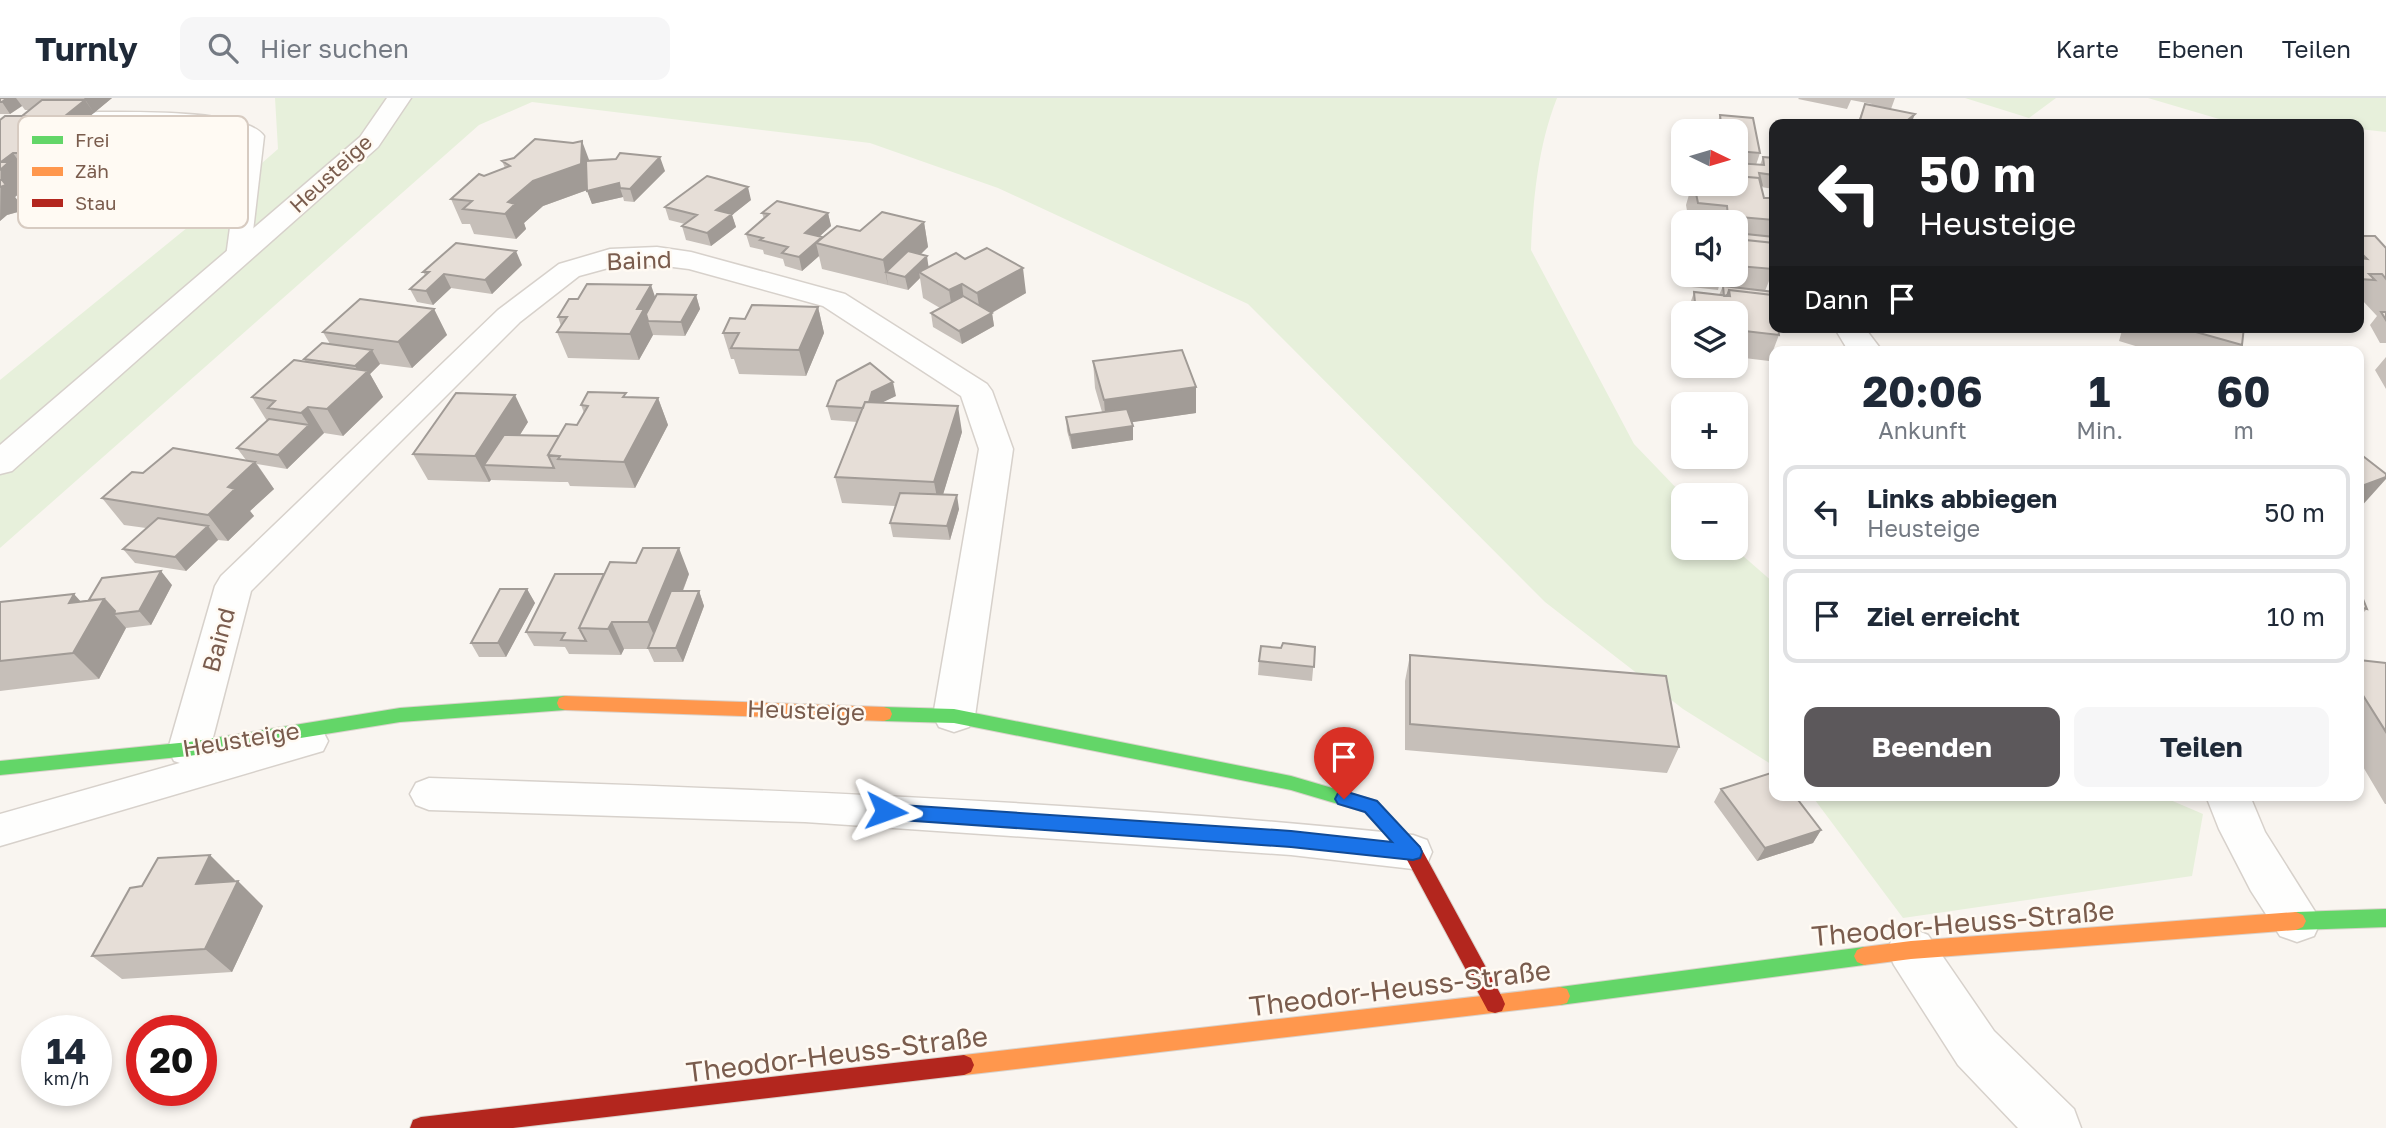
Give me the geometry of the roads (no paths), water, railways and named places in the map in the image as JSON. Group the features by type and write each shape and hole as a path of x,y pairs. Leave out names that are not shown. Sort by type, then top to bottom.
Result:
{"street":[{"name":"Heusteige","path":"0,463 369,142 399,98"},
{"name":"Baind","path":"189,749 233,586 509,316 569,270 610,258 657,256 691,261 834,300 976,391 996,449 954,716"},
{"name":"Heusteige","path":"0,768 189,749 400,715 551,703 954,716 1291,783 1371,806 1413,852 1495,1004"},
{"path":"2230,801 2271,885 2297,921"},
{"name":"Theodor-Heuss-Straße","path":"421,1128 1495,1004 1911,950 2297,921 2386,918"},
{"path":"1911,950 1976,1048 2055,1128"}],"lane":[{"path":"248,133 253,136 248,176"},
{"path":"238,257 242,228"},
{"path":"0,830 400,715"},
{"path":"429,794 805,806 1291,839 1413,852"}]}
